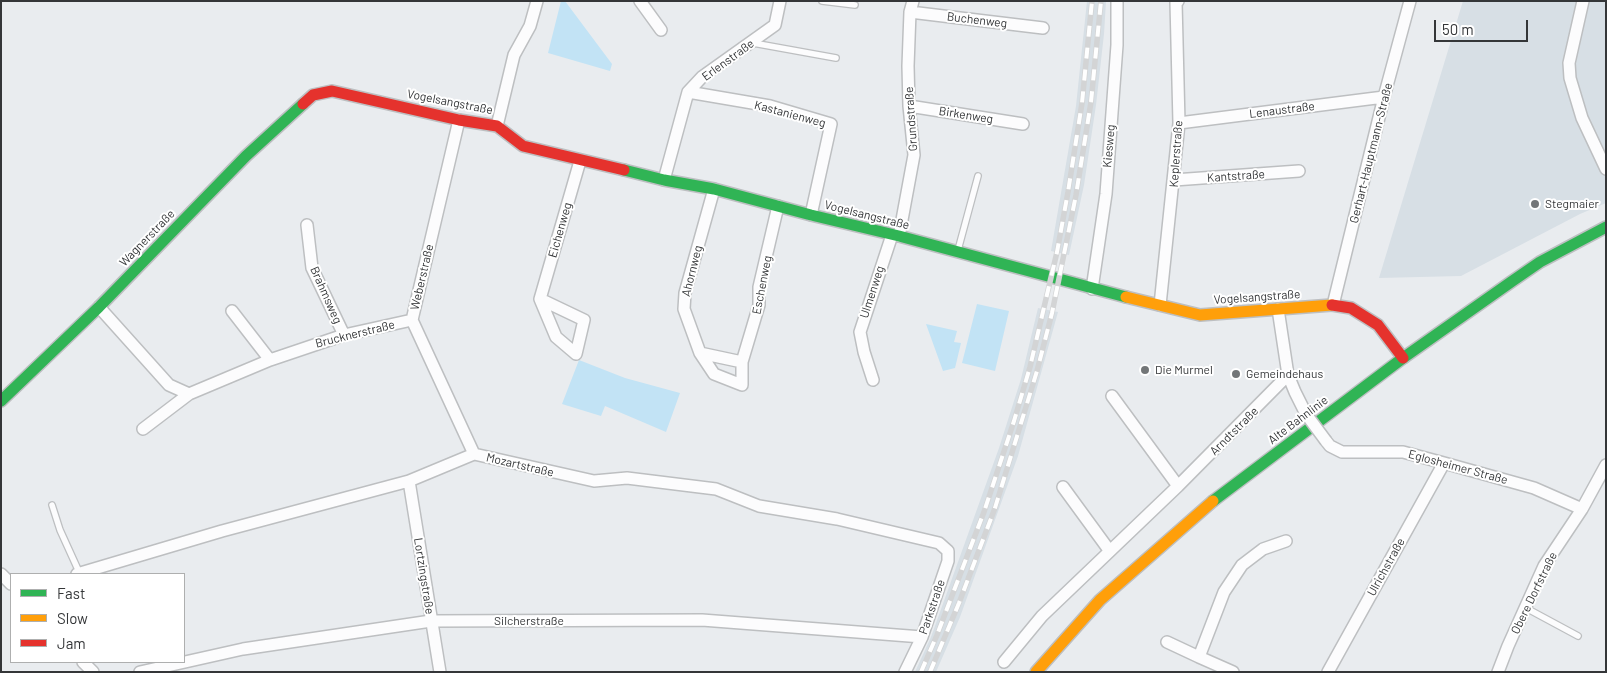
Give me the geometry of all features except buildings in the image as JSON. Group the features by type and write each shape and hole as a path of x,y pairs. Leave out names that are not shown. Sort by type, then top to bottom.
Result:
{"street":[{"path":"497,126 514,55 530,26 537,1"},
{"path":"640,1 661,30"},
{"name":"Erlenstraße","path":"664,180 688,92 702,77 775,25 780,1"},
{"name":"Kiesweg","path":"1092,289 1106,194 1117,45 1117,1"},
{"name":"Keplerstraße","path":"1160,305 1179,123 1177,1"},
{"name":"Gerhart-Hauptmann-Straße","path":"1333,305 1384,97 1410,1"},
{"path":"1583,1 1569,63 1570,78 1582,118 1606,169"},
{"name":"Buchenweg","path":"911,6 1044,28"},
{"name":"Grundstraße","path":"896,235 914,155 909,106 908,66 911,6"},
{"name":"Vogelsangstraße","path":"313,95 332,91 459,120 497,126 524,146 664,180 714,188 811,215 896,235 1092,289 1200,315 1333,305 1351,308 1378,326 1404,358"},
{"name":"Kastanienweg","path":"688,92 770,106 831,124 811,215"},
{"name":"Wagnerstraße","path":"1,401 99,307 246,156 313,95"},
{"name":"Lenaustraße","path":"1179,123 1384,97"},
{"name":"Birkenweg","path":"909,106 1023,124"},
{"name":"Weberstraße","path":"459,120 412,320 474,454"},
{"name":"Eichenweg","path":"540,299 580,161"},
{"name":"Kantstraße","path":"1174,180 1299,171"},
{"name":"Ahornweg","path":"714,188 685,292 684,309 700,353 714,374 742,385 742,362"},
{"name":"Eschenweg","path":"742,362 759,305 759,287 778,206"},
{"name":"Brahmsweg","path":"308,225 312,268 344,335"},
{"name":"Alte Bahnlinie","path":"1036,672 1100,600 1216,498 1404,358 1540,262 1606,227"},
{"name":"Ulmenweg","path":"873,380 860,332 896,235"},
{"path":"540,299 584,320 576,354 556,337 540,299"},
{"path":"99,307 169,385 188,394"},
{"name":"Eglosheimer Straße","path":"1278,309 1288,375 1294,392 1306,414 1330,446 1342,452 1403,452 1534,488 1582,509"},
{"path":"232,311 270,360"},
{"name":"Brucknerstraße","path":"142,429 188,394 270,360 344,335 412,320"},
{"path":"700,353 742,362"},
{"name":"Arndtstraße","path":"1004,662 1042,616 1178,486 1288,375"},
{"path":"1112,396 1178,486"},
{"name":"Mozartstraße","path":"81,573 222,531 409,481 474,454 594,481 627,478 716,489 760,506 837,519 939,542"},
{"name":"Ulrichstraße","path":"1328,672 1444,463"},
{"name":"Obere Dorfstraße","path":"1498,672 1544,566 1582,509 1600,486 1606,465"},
{"name":"Lortzingstraße","path":"409,481 440,672"},
{"path":"1063,487 1109,550"},
{"path":"1199,656 1224,592 1242,565 1263,549 1286,541"},
{"name":"Parkstraße","path":"905,672 922,637 948,561 948,551 939,542"},
{"path":"1,574 10,583"},
{"name":"Silcherstraße","path":"185,662 243,649 431,621 702,620 922,637"},
{"path":"1167,642 1233,672"},
{"path":"84,663 93,672"},
{"name":"Silcherstraße","path":"140,672 180,663"}],"lane":[{"path":"822,1 855,4"},
{"path":"750,43 836,58"},
{"path":"957,252 978,176"},
{"name":"Mozartstraße","path":"52,505 78,573"},
{"path":"1526,608 1578,636"}],"shaded area":[{"path":"561,1 565,1 612,64 610,71 548,53"},
{"path":"1087,1 1106,1 1104,34 1084,185 1069,255 1051,251 1076,106"},
{"path":"1463,1 1606,1 1606,203 1580,214 1461,276 1379,278"},
{"path":"977,304 1009,311 995,371 962,363"},
{"path":"1038,308 1058,312 1018,456 960,617 936,672 915,672 931,637 999,448 1021,379"},
{"path":"926,324 957,331 954,342 961,343 955,368 943,371"},
{"path":"579,360 625,378 680,393 666,432 605,406 601,416 562,404"}],"railway":[{"path":"921,672 984,512 1030,367 1057,252 1068,192 1082,103 1092,1"},
{"path":"930,672 959,603 995,508 1037,371 1052,313 1076,195 1091,102 1101,1"}],"traffic: fast":[{"path":"1,401 99,307 246,156 303,104"},
{"path":"624,170 664,180 714,189 1126,297"},
{"path":"1213,501 1403,358 1511,282 1540,262 1606,227"}],"traffic: slow":[{"path":"1126,297 1200,315 1332,305"},
{"path":"1036,672 1100,600 1213,501"}],"traffic: jam":[{"path":"303,104 313,95 332,91 459,120 497,126 523,146 624,170"},
{"path":"1332,305 1351,308 1378,325 1403,358"}],"place":[{"name":"Stegmaier","path":"1535,204"},
{"name":"Die Murmel","path":"1145,370"},
{"name":"Gemeindehaus","path":"1236,374"}]}
